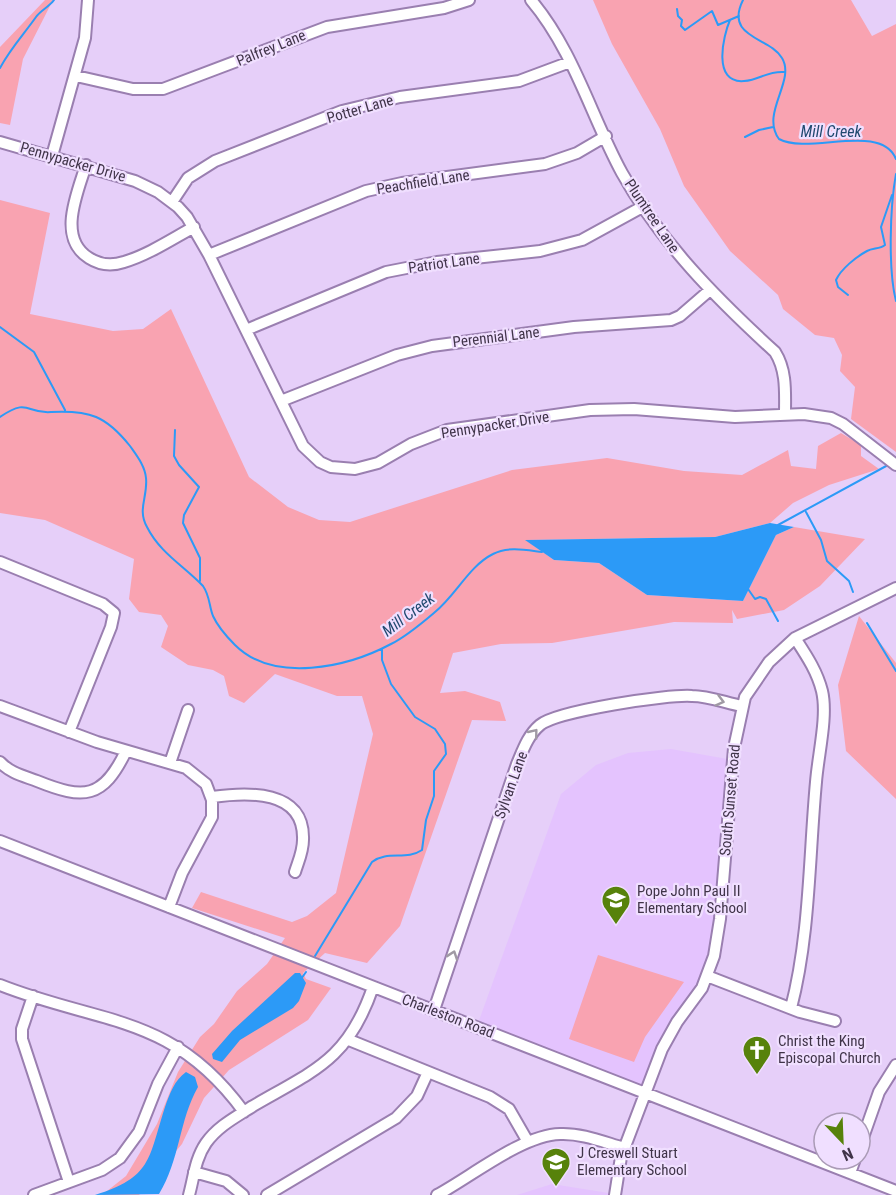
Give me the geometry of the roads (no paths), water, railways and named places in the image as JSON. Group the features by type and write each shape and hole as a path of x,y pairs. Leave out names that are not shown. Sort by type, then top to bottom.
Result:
{"street":[{"path":"52,156 76,76 86,28 88,0"},
{"name":"Palfrey Lane","path":"76,76 133,89 163,89 327,27 444,8 469,0"},
{"name":"Plumtree Lane","path":"531,0 548,22 570,62 623,174 644,206 685,264 776,352 781,362 785,414"},
{"name":"Potter Lane","path":"172,202 188,178 215,161 342,111 400,97 519,81 570,62"},
{"name":"Peachfield Lane","path":"209,255 366,191 402,183 545,164 577,153 606,136"},
{"name":"Pennypacker Drive","path":"0,142 135,181 172,202 194,227 295,431 310,455 331,467 343,469 367,467 411,444 447,430 590,410 634,409 735,417 785,414 831,418 892,461"},
{"path":"86,165 72,212 71,230 77,247 90,259 107,265 126,262 194,227"},
{"name":"Patriot Lane","path":"246,330 386,272 437,262 540,250 582,240 610,227 644,206"},
{"name":"Perennial Lane","path":"281,401 398,355 432,346 574,327 671,320 680,316 710,290"},
{"path":"0,562 103,604 114,614 111,627 69,732"},
{"name":"South Sunset Road","path":"615,1195 617,1168 666,1040 702,988 707,976 718,932 734,748 742,706 750,688 762,671 795,638 896,588"},
{"path":"791,1008 802,958 819,744 824,711 822,691 814,669 795,638"},
{"name":"Sylvan Lane","path":"434,1010 517,764 535,729 550,719 568,713 683,696 705,697 742,706"},
{"path":"0,706 69,732 194,772 206,784 212,797 213,808 209,825 186,865 169,907"},
{"path":"170,763 189,710"},
{"path":"0,762 9,770 46,785 65,792 83,794 107,783 117,771 126,751"},
{"path":"212,797 261,794 277,798 292,808 303,832 302,850 295,872"},
{"name":"Charleston Road","path":"0,842 896,1191"},
{"path":"707,976 791,1008 835,1021"},
{"path":"0,985 132,1024 178,1047 223,1086 244,1112"},
{"path":"189,1195 194,1172 206,1143 223,1126 244,1112 326,1063 349,1040 359,1023 373,987"},
{"path":"33,996 22,1029 22,1039 69,1182"},
{"path":"349,1040 500,1103 514,1117 528,1142"},
{"path":"34,1195 102,1170 128,1150 139,1132 154,1092 178,1047"},
{"path":"872,1112 879,1092 896,1065"},
{"path":"267,1195 405,1111 417,1096 428,1072"},
{"path":"437,1195 528,1142 560,1134 585,1137 624,1148"},
{"path":"194,1172 226,1181 243,1195"}],"water":[{"path":"770,523 794,527 776,535 743,601 647,595 599,563 554,560 525,540 715,537"},
{"path":"295,973 300,973 306,983 299,1001 293,1008 240,1040 222,1062 213,1059 212,1054 232,1031"},
{"path":"186,1072 195,1077 198,1087 187,1113 171,1168 159,1194 95,1195 128,1181 145,1164 175,1083"}],"waterway":[{"path":"0,68 36,17 54,0"},
{"name":"Mill Creek","path":"743,0 739,22 744,30 776,51 785,67 785,77 773,119 774,129 779,139 808,144 843,141 876,143 888,148 896,159"},
{"path":"677,9 678,16 682,20 681,26 685,30 712,11 718,25 739,16"},
{"path":"730,20 722,58 727,75 734,80 744,81 784,72"},
{"path":"745,137 759,130 773,127"},
{"name":"Mill Creek","path":"896,174 891,238 893,288 896,301"},
{"path":"848,295 838,287 836,280 858,257 867,251 885,245 881,227 892,195"},
{"path":"0,327 34,352 65,410"},
{"name":"Mill Creek","path":"0,417 22,407 43,412 76,412 96,417 113,428 130,446 144,469 146,485 143,514 152,536 165,552 203,586 213,616 229,639 251,657 270,665 312,668 333,665 374,652 403,637 425,621 443,605 484,559 511,549 542,552"},
{"path":"175,430 174,456 199,487 184,515 183,523 200,558 200,581"},
{"name":"Mill Creek","path":"778,525 888,465"},
{"path":"806,512 821,540 827,561 849,581 853,592"},
{"path":"748,589 755,599 760,597 766,599 778,621"},
{"path":"867,623 896,671"},
{"path":"315,956 372,862 378,858 410,855 422,850 426,820 434,796 434,771 446,754 445,744 435,729 415,717 391,684 382,660 382,649"},
{"path":"301,979 306,972"}],"place":[{"name":"Pope John Paul II Elementary School","path":"616,926"},
{"name":"Christ the King Episcopal Church","path":"757,1076"},
{"name":"J Creswell Stuart Elementary School","path":"556,1188"}]}
